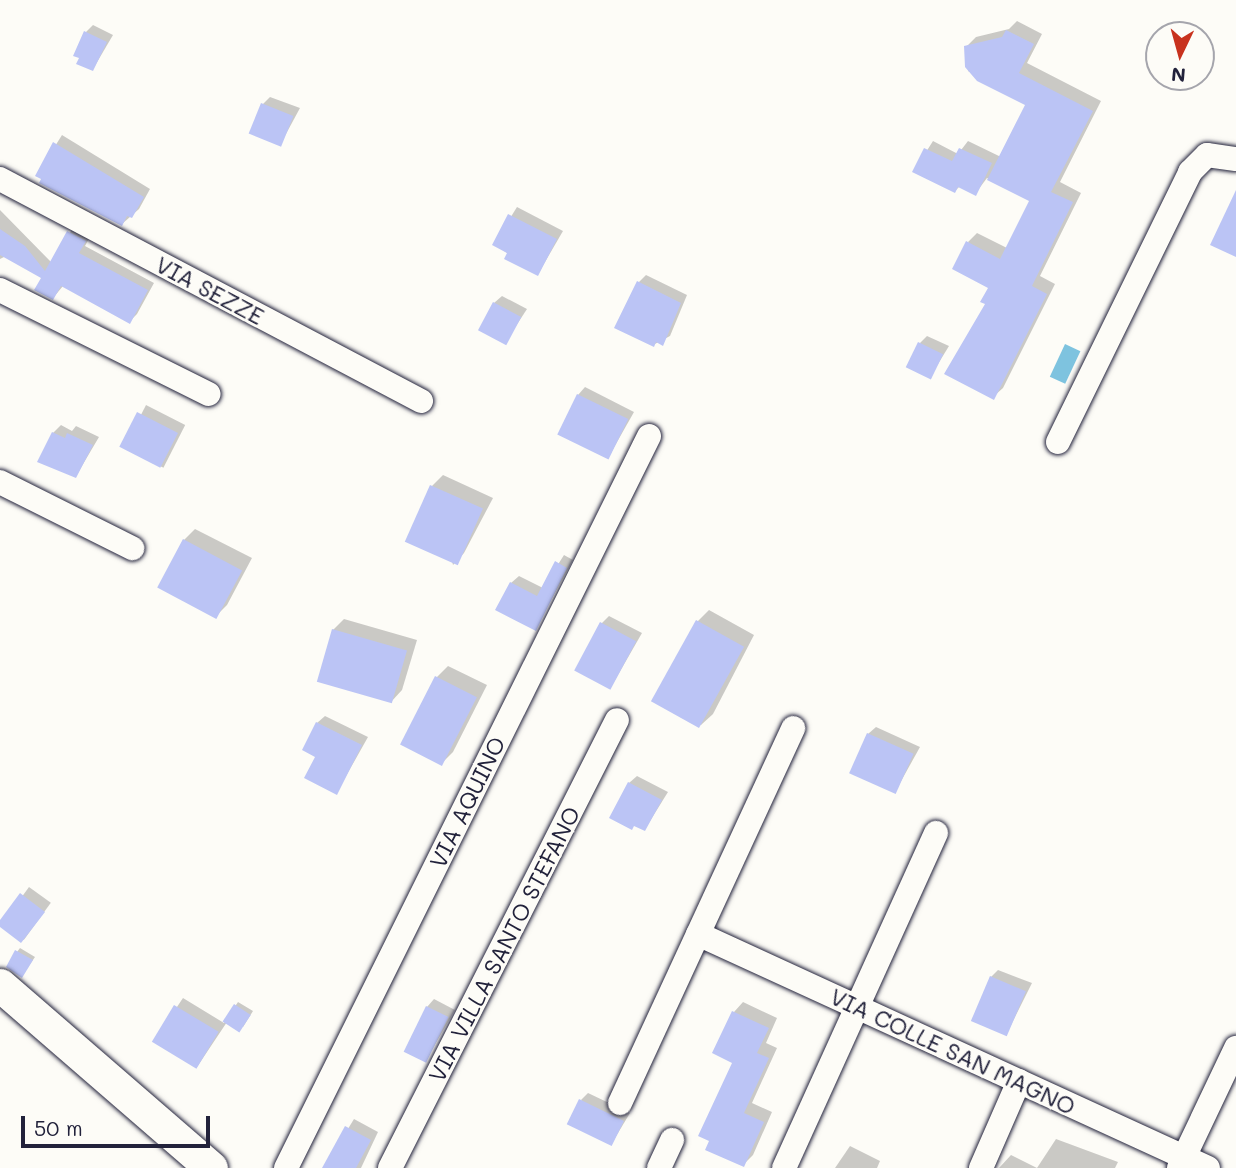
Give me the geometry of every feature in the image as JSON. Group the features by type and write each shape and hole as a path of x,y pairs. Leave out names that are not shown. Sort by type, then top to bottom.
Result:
{"street":[{"path":"1058,442 1194,166 1207,155 1236,159"},
{"name":"VIA SEZZE","path":"0,180 421,401"},
{"path":"0,290 209,394"},
{"name":"VIA AQUINO","path":"286,1168 649,436"},
{"path":"0,482 132,548"},
{"name":"VIA VILLA SANTO STEFANO","path":"390,1168 617,720"},
{"path":"620,1103 793,728"},
{"path":"784,1168 936,833"},
{"name":"VIA COLLE SAN MAGNO","path":"698,934 1019,1081 1182,1162 1208,1168"},
{"path":"0,985 211,1168"},
{"path":"1182,1162 1236,1048"},
{"path":"981,1168 1019,1081"},
{"path":"659,1168 672,1140"}],"water":[{"path":"1065,344 1080,351 1065,384 1050,377"}],"building":[{"path":"1006,30 1034,44 1019,73 1093,111 1051,192 1073,202 1032,286 1047,294 994,400 944,374 985,304 980,302 988,288 952,269 966,241 1000,259 1029,201 987,180 1025,105 977,81 965,67 964,46 1002,37"},
{"path":"84,31 107,42 93,71 76,64 79,58 73,56"},
{"path":"261,103 293,116 281,147 249,134"},
{"path":"53,142 144,197 132,218 127,216 122,226 39,183 41,179 35,176"},
{"path":"924,148 952,161 959,148 992,163 976,196 958,187 955,193 912,172"},
{"path":"1236,190 1236,257 1210,245"},
{"path":"508,214 557,239 538,276 504,259 507,253 492,245"},
{"path":"0,229 25,246 45,271 67,231 86,241 79,253 148,290 130,324 61,286 53,300 34,290 41,278 0,255"},
{"path":"637,281 681,303 663,346 656,342 654,347 614,328"},
{"path":"493,302 521,317 506,345 478,330"},
{"path":"918,342 943,354 931,379 906,367"},
{"path":"577,394 628,419 609,459 557,434"},
{"path":"137,412 178,433 160,468 119,447"},
{"path":"52,432 65,438 67,433 93,445 76,478 37,462"},
{"path":"430,485 483,509 458,565 405,542"},
{"path":"183,539 242,570 216,619 157,588"},
{"path":"555,561 567,568 536,631 495,610 510,582 537,596"},
{"path":"696,620 744,647 699,728 651,701"},
{"path":"600,622 636,641 610,690 574,671"},
{"path":"332,629 407,650 392,703 317,682"},
{"path":"435,676 477,697 442,766 400,745"},
{"path":"316,722 362,745 337,795 304,778 315,757 302,750"},
{"path":"867,733 914,754 896,794 849,773"},
{"path":"628,782 662,800 645,831 634,826 632,830 609,818"},
{"path":"20,893 45,912 21,943 0,927 0,920"},
{"path":"15,950 33,960 22,978 6,967"},
{"path":"990,976 1026,991 1007,1036 971,1021"},
{"path":"234,1004 251,1015 239,1033 223,1022"},
{"path":"174,1005 219,1032 196,1069 152,1042"},
{"path":"426,1006 448,1017 426,1063 404,1052"},
{"path":"732,1011 769,1028 757,1053 769,1058 744,1113 764,1122 744,1167 705,1150 709,1141 698,1136 732,1063 712,1053"},
{"path":"579,1099 624,1121 612,1146 567,1124"},
{"path":"345,1126 371,1140 356,1168 322,1168"}]}
